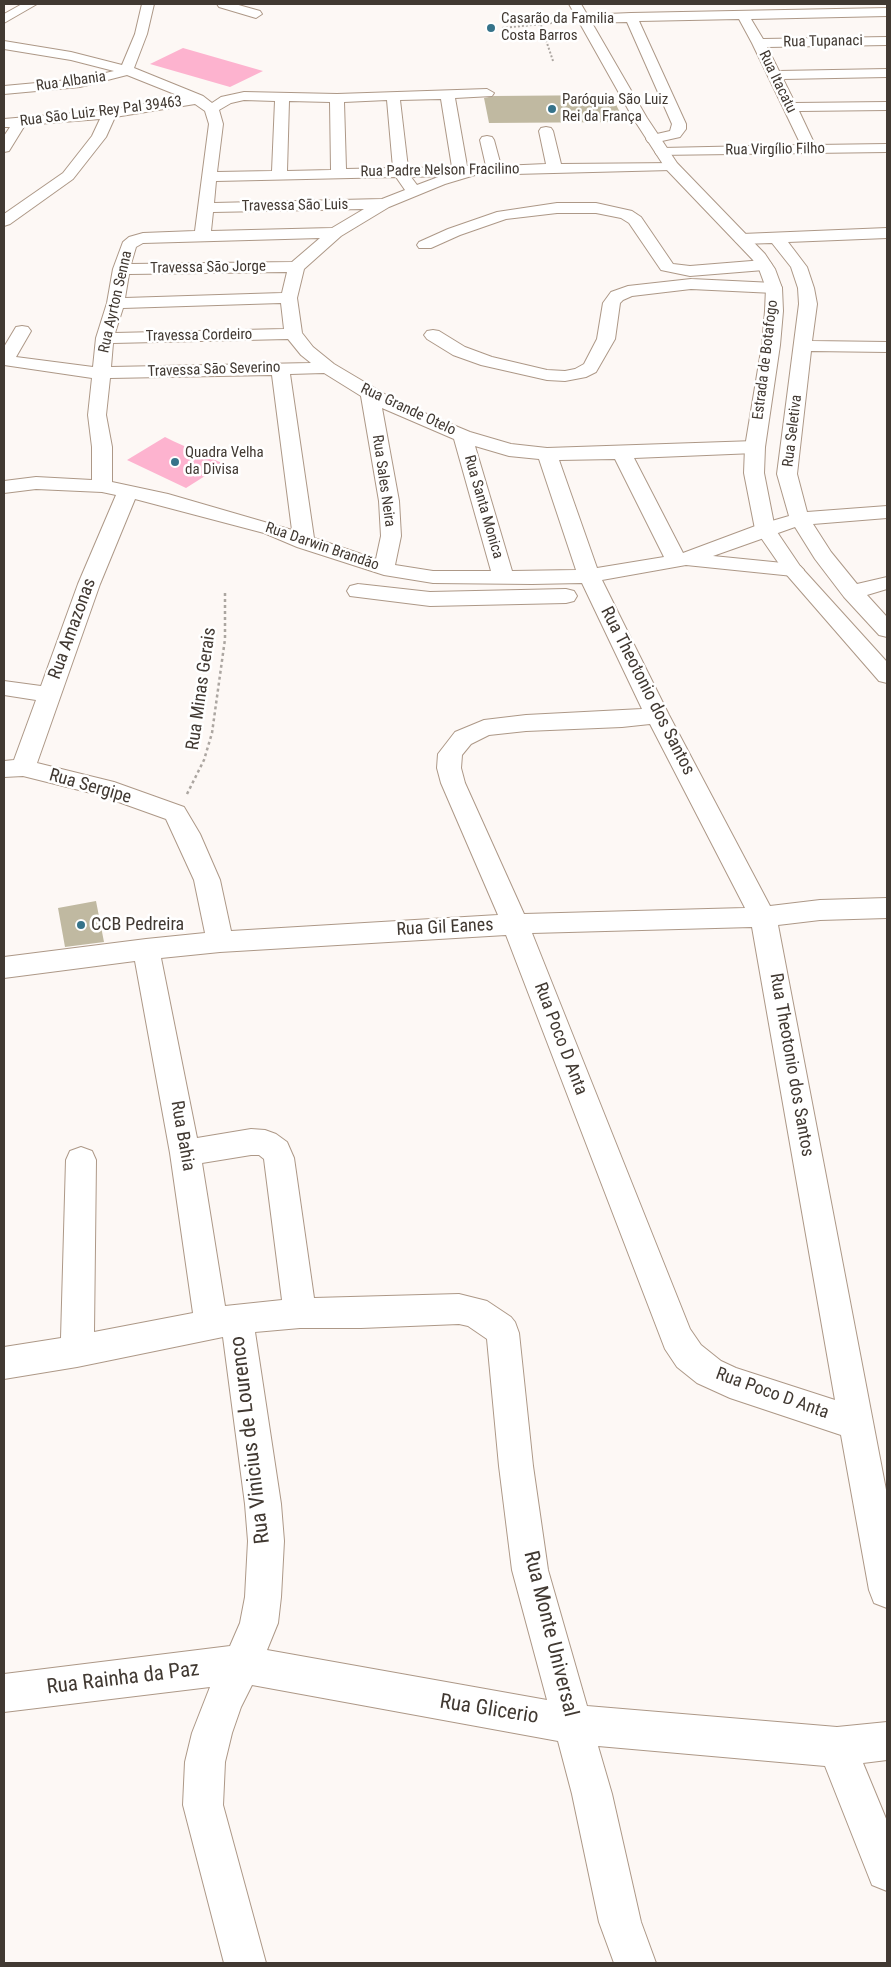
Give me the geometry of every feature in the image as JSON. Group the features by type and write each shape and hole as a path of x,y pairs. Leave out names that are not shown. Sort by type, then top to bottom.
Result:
{"street":[{"path":"4,20 30,4"},
{"name":"Rua Albania","path":"4,90 80,83 107,78 128,70 141,34 148,4"},
{"path":"223,4 256,14"},
{"name":"Estrada de Botafogo","path":"575,4 662,152 764,265 774,288 771,345 755,447 754,473 764,529 793,570 887,676"},
{"path":"583,19 887,12"},
{"name":"Rua Itacatu","path":"742,16 759,43 810,149"},
{"path":"631,17 679,124 679,129 662,152"},
{"name":"Rua Tupanaci","path":"759,43 887,41"},
{"path":"4,45 71,56 128,70 198,99 214,117"},
{"path":"774,76 887,73"},
{"path":"335,233 202,236 214,117 233,98 336,98 487,93"},
{"path":"447,94 477,170"},
{"path":"393,96 400,172 413,192"},
{"path":"278,175 282,98"},
{"path":"336,98 340,173"},
{"name":"Rua Sāo Luiz Rey Pal 39463","path":"4,123 109,114 198,99"},
{"path":"790,107 887,106"},
{"path":"4,220 46,193 68,176 99,137 109,114"},
{"path":"4,148 19,123"},
{"path":"546,131 554,168"},
{"path":"477,170 487,140"},
{"name":"Rua Virgílio Filho","path":"662,152 887,148"},
{"name":"Rua Padre Nelson Fracilino","path":"209,178 554,168 662,152"},
{"path":"293,334 289,298 296,267 335,233 384,204 440,181 477,170"},
{"name":"Travessa Sāo Luis","path":"205,208 384,204"},
{"path":"425,245 454,232 503,215 557,208 596,208 626,214 635,220 667,267 690,271 764,265"},
{"path":"742,239 887,233"},
{"name":"Rua Ayrton Senna","path":"102,486 102,447 97,415 101,373 105,338 116,303 121,269 129,245 135,240 144,238 202,236"},
{"name":"Rua Seletiva","path":"778,238 799,267 806,288 808,304 805,346 792,423 787,474 794,504 800,519 822,555 852,592 887,630"},
{"name":"Travessa Sāo Jorge","path":"121,269 296,267"},
{"path":"433,335 459,351 487,361 565,376 580,373 590,368 596,360 606,339 612,303 617,296 628,291 691,284 774,288"},
{"path":"116,303 289,298"},
{"path":"4,360 22,331"},
{"name":"Rua Grande Otelo","path":"293,334 307,351 328,368 392,406 463,436 509,450 547,454 622,453 755,447"},
{"name":"Travessa Cordeiro","path":"105,338 293,334"},
{"path":"805,346 887,347"},
{"name":"Travessa Sāo Severino","path":"4,360 66,370 101,373 328,368"},
{"path":"280,368 304,543"},
{"name":"Rua Sales Neira","path":"370,394 389,501 391,536 384,569"},
{"name":"Rua Santa Monica","path":"463,436 503,578"},
{"path":"622,453 681,559 764,529 800,519 887,512"},
{"name":"Rua Theotonio dos Santos","path":"547,454 594,585 657,715 763,917 887,1590"},
{"name":"Rua Darwin Brandão","path":"7,480 46,484 102,486 177,502 255,524 304,543 384,569 433,577 503,578 594,585 681,559 793,570"},
{"name":"Rua Amazonas","path":"13,769 49,695 89,584 128,491"},
{"path":"758,494 775,510 800,519"},
{"path":"852,592 887,583"},
{"path":"358,591 430,598 473,599 594,585"},
{"path":"4,688 49,695"},
{"name":"Rua Poco D Anta","path":"657,715 622,719 526,723 484,728 463,738 450,754 449,768 453,783 515,924 676,1338 689,1356 709,1372 730,1382 857,1424"},
{"name":"Rua Sergipe","path":"13,769 105,788 175,813"},
{"path":"175,813 187,834 207,880 220,942"},
{"name":"Rua Gil Eanes","path":"4,968 146,949 220,942 515,924 763,917 820,910 887,908"},
{"name":"Rua Bahia","path":"146,949 185,1153 224,1322"},
{"path":"4,1363 224,1322 300,1314 279,1158 276,1151 265,1144 251,1142 185,1153"},
{"path":"76,1351 81,1160"},
{"name":"Rua Monte Universal","path":"300,1314 459,1309 476,1312 499,1328 503,1334 516,1466 530,1570 592,1794 620,1922 635,1963"},
{"name":"Rua Vinicius de Lourenco","path":"224,1322 263,1504 266,1541 263,1598 259,1623 242,1664 224,1699 212,1733 206,1762 203,1805 245,1963"},
{"name":"Rua Glicerio","path":"242,1664 431,1700 572,1724 837,1747 887,1741"},
{"name":"Rua Rainha da Paz","path":"4,1693 242,1664"},
{"path":"837,1747 887,1870"}],"path":[{"path":"502,28 541,24 553,61"},
{"name":"Rua Minas Gerais","path":"175,813 191,788 204,760 212,733 225,639 225,590"}],"shaded area":[{"path":"183,48 263,71 230,87 150,64"},
{"name":"Quadra Velha da Divisa","path":"165,437 224,464 186,488 127,460"}],"building":[{"name":"Paróquia São Luiz Rei da França","path":"611,95 625,122 489,123 484,98 494,96"},
{"name":"CCB Pedreira","path":"96,901 104,942 65,947 58,908"}],"place":[{"name":"Casarão da Familia Costa Barros","path":"491,28"},
{"name":"Paróquia São Luiz Rei da França","path":"552,109"},
{"name":"Quadra Velha da Divisa","path":"175,462"},
{"name":"CCB Pedreira","path":"81,925"}]}
